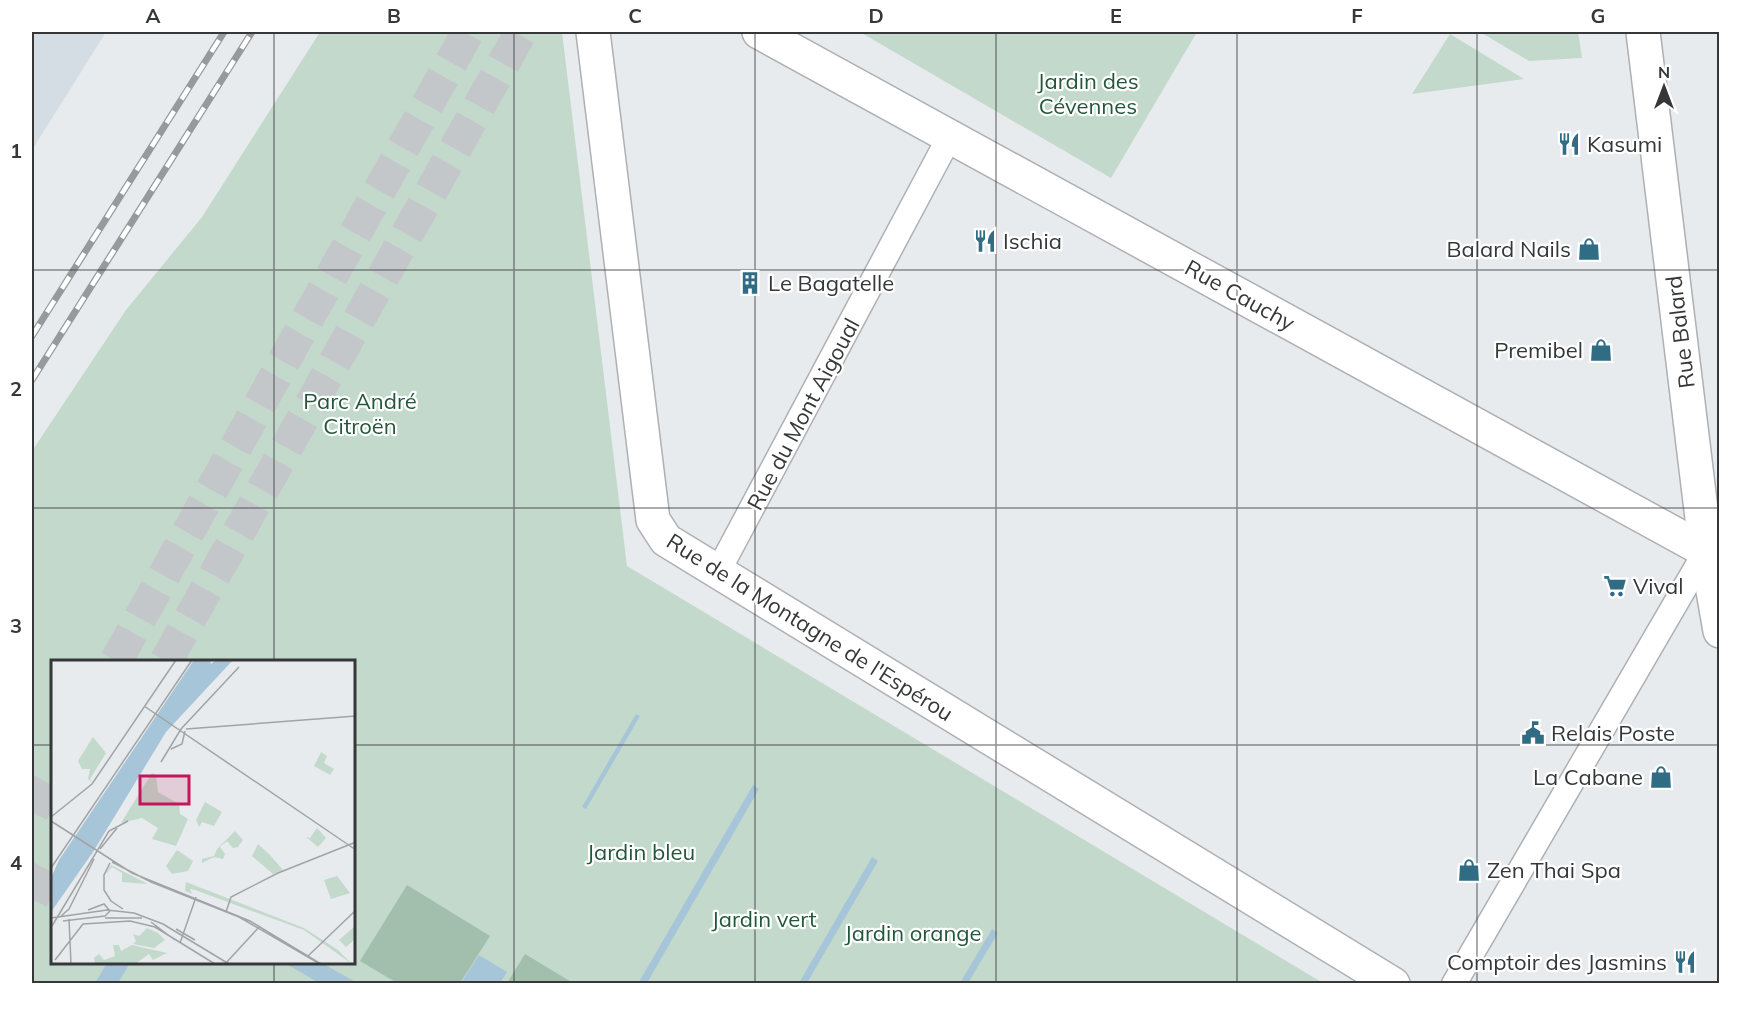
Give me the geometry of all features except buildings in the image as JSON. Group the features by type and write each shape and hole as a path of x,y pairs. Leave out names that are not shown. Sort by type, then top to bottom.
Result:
{"street":[{"name":"Rue de la Montagne de l'Espérou","path":"593,32 653,520 666,540 1393,984"},
{"name":"Rue Cauchy","path":"759,32 1715,546"},
{"name":"Rue Balard","path":"1643,32 1715,546 1719,631"},
{"name":"Rue du Mont Aigoual","path":"722,564 950,136"},
{"path":"1454,984 1715,546"}],"shaded area":[{"path":"32,32 106,32 32,150"}],"green space":[{"name":"Parc André Citroën","path":"320,32 562,32 627,566 1323,983 32,984 32,451 126,310 202,217"},
{"name":"Jardin des Cévennes","path":"860,32 1197,32 1111,178"},
{"path":"1480,32 1578,32 1582,58 1529,61"},
{"path":"1450,34 1524,79 1412,94"},
{"path":"407,885 490,936 460,983 397,983 360,961"},
{"path":"525,954 573,983 507,983"}],"water":[{"path":"636,714 640,716 586,809 582,807"},
{"path":"753,785 759,789 647,983 639,982"},
{"path":"872,857 878,861 807,983 799,983"},
{"path":"992,929 998,933 968,983 960,983"},
{"path":"479,955 507,972 500,983 461,983"},
{"path":"106,964 129,964 118,983 95,983"},
{"path":"287,964 324,964 357,983 319,983"}],"tunnel":[{"path":"117,660 468,32"},
{"path":"167,660 521,32"},
{"path":"32,812 51,777"},
{"path":"32,899 51,864"}],"railway":[{"path":"32,336 224,32"},
{"path":"32,380 252,32"}],"place":[{"name":"Kasumi","path":"1569,144"},
{"name":"Ischia","path":"985,241"},
{"name":"Balard Nails","path":"1589,249"},
{"name":"Le Bagatelle","path":"750,283"},
{"name":"Premibel","path":"1601,350"},
{"name":"Vival","path":"1615,586"},
{"name":"Relais Poste","path":"1533,733"},
{"name":"La Cabane","path":"1661,777"},
{"name":"Zen Thai Spa","path":"1469,870"},
{"name":"Comptoir des Jasmins","path":"1685,962"}],"park label":[{"name":"Jardin bleu","path":"641,852"},
{"name":"Jardin vert","path":"764,919"},
{"name":"Jardin orange","path":"913,933"}]}
